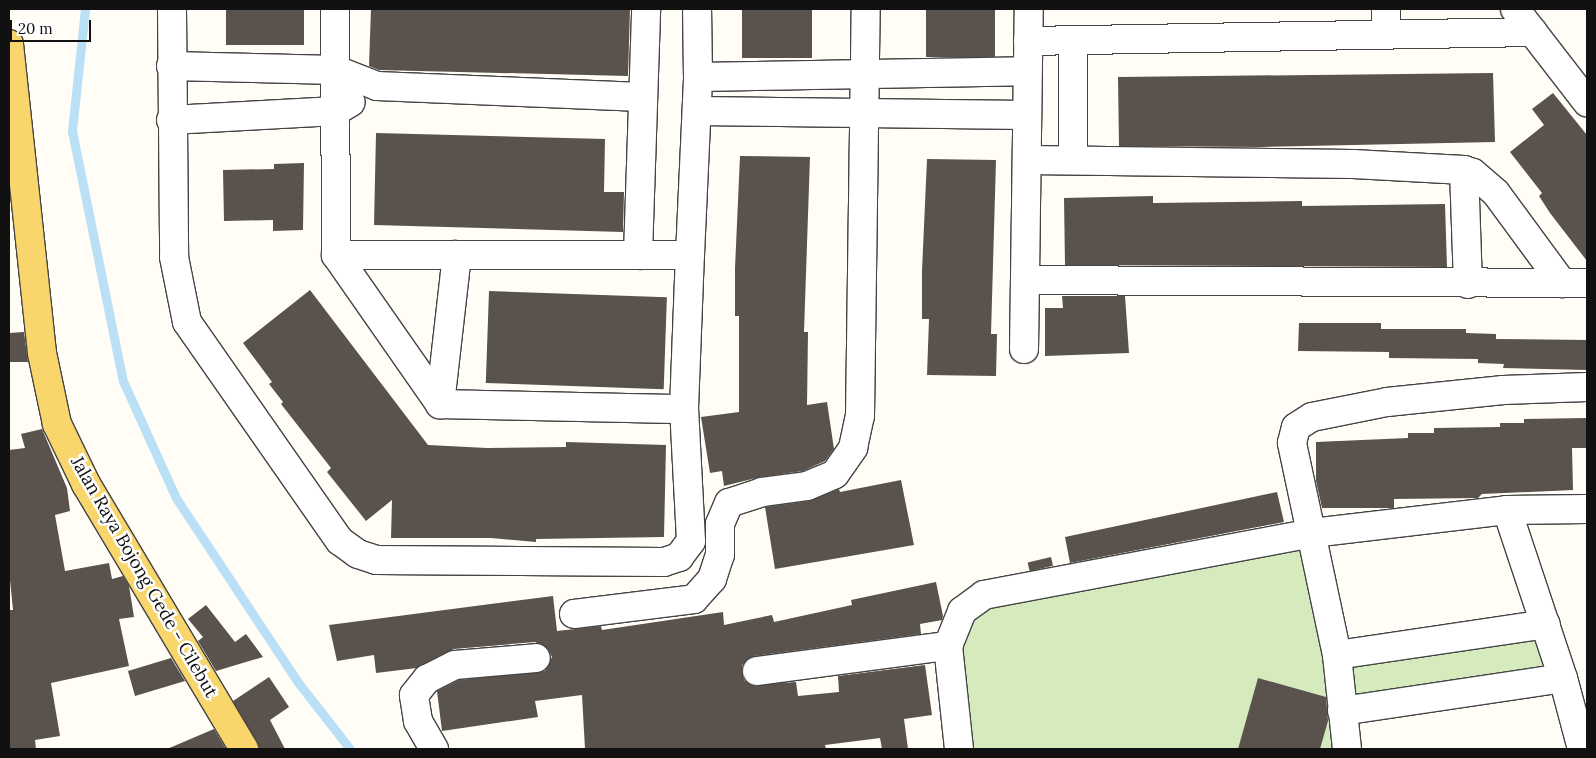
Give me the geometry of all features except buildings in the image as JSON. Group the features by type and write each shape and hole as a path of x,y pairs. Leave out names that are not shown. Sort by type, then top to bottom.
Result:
{"main road":[{"name":"Jalan Raya Bojong Gede - Cilebut","path":"9,44 42,354 58,424 86,484 244,749"}],"street":[{"path":"172,9 170,66 174,257 187,322 340,540 358,554 376,560 664,562 679,557 691,541 684,410 697,111 696,9"},
{"path":"336,9 336,255 440,404"},
{"path":"638,255 646,9"},
{"path":"574,614 694,599 712,580 720,555 720,524 729,503 762,492 807,486 835,474 853,448 860,416 866,9"},
{"path":"1024,349 1029,9"},
{"path":"1515,9 1587,102"},
{"path":"1028,40 1073,40 1386,22 1533,32"},
{"path":"1073,40 1073,158"},
{"path":"170,66 336,70 377,86 642,96"},
{"path":"698,77 1027,71"},
{"path":"171,120 336,112 377,86"},
{"path":"697,111 1026,115"},
{"path":"1027,160 1073,158 1353,164 1464,170 1472,173 1496,193 1574,283"},
{"path":"1464,170 1468,284"},
{"path":"336,255 690,255"},
{"path":"440,404 457,255"},
{"path":"1025,280 1468,284 1574,283"},
{"path":"1347,749 1337,655 1292,443 1296,427 1312,417 1344,409 1439,396 1587,387"},
{"path":"440,404 684,410"},
{"path":"959,749 948,646 962,611 984,595 1312,533 1507,510 1587,508"},
{"path":"1507,510 1563,678 1582,749"},
{"path":"1337,655 1546,624"},
{"path":"757,671 948,646"},
{"path":"434,749 418,721 414,695 427,679 455,665 536,658"},
{"path":"1342,711 1563,678"}],"green space":[{"path":"1312,533 1337,655 1546,624 1563,678 1342,711 1347,749 959,749 962,611"}],"waterway":[{"path":"85,9 72,131 123,381 176,498 300,685 350,749"}]}
